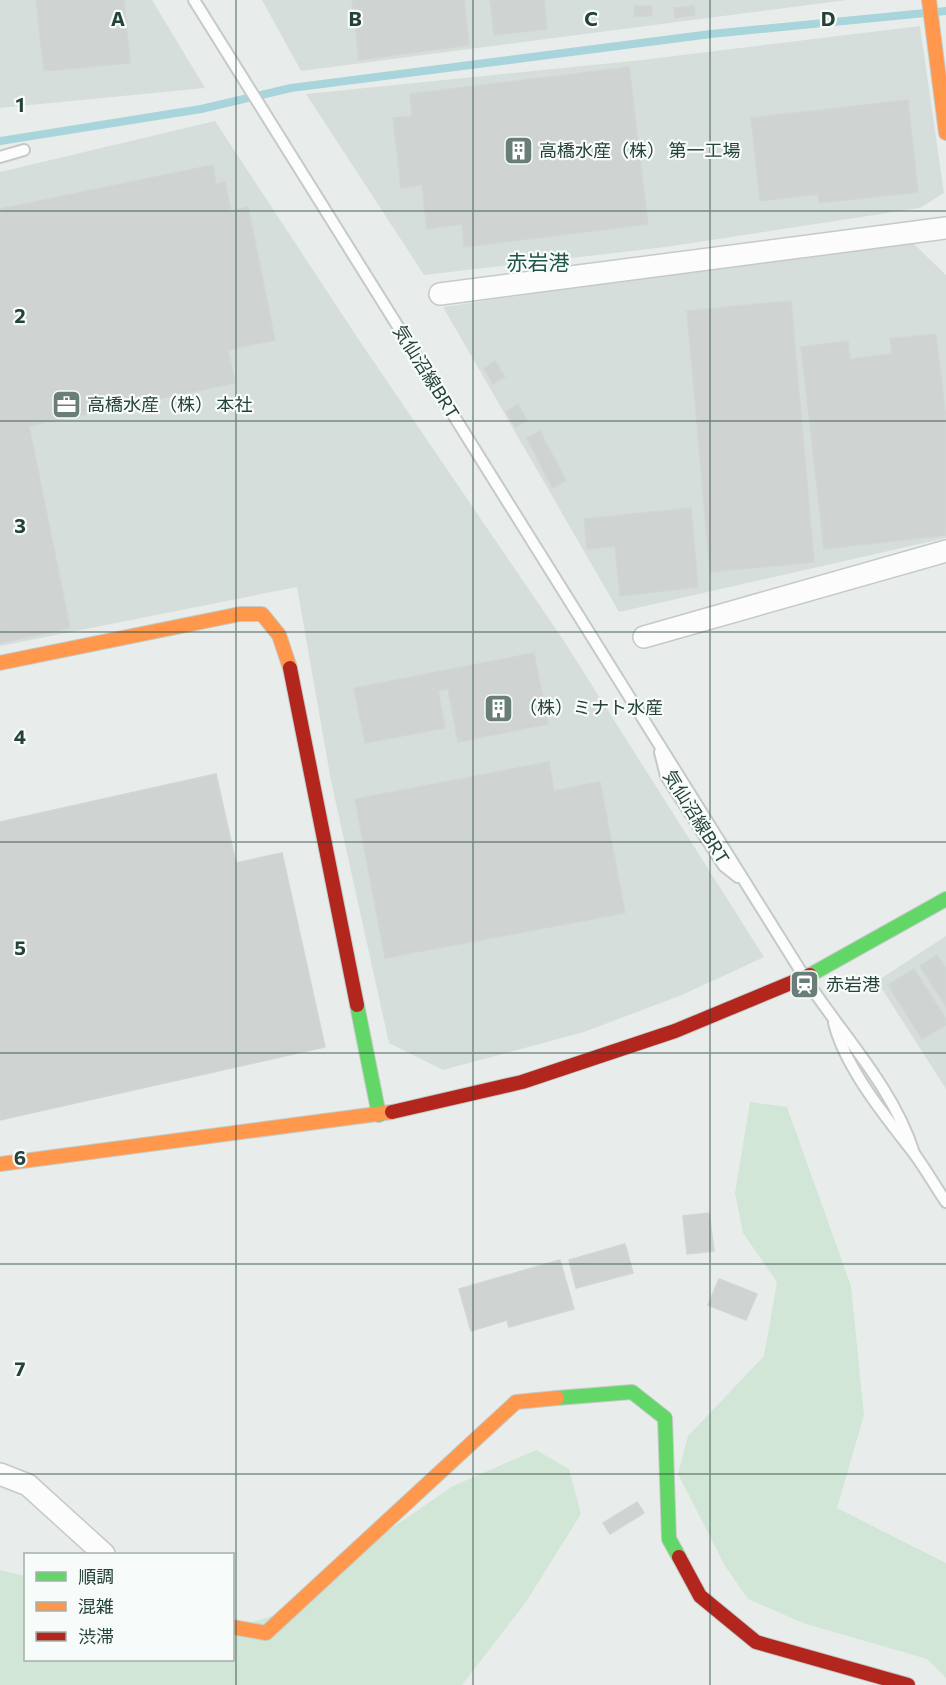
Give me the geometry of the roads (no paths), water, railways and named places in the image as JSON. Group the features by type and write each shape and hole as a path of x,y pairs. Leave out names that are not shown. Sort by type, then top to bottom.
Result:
{"street":[{"path":"929,0 946,133"},
{"path":"440,294 946,228"},
{"path":"644,636 946,551"},
{"path":"0,663 240,614 262,614 279,635 294,682 379,1115"},
{"path":"0,1164 177,1139 379,1115 522,1082 608,1056 719,1014 805,978 946,899"},
{"path":"234,1627 266,1633 516,1401 632,1392 665,1418 669,1539 700,1596 756,1642 908,1685"},
{"path":"0,1474 28,1485 103,1553"}],"lane":[{"name":"気仙沼線BRT","path":"194,0 658,743 666,776 724,866 745,883 834,1021 839,1042 894,1129 946,1202"},
{"path":"0,157 24,150"}],"waterway":[{"path":"0,141 201,109 291,88 711,34 946,11"}],"place":[{"name":"高橋水産（株） 第一工場","path":"518,151"},
{"name":"高橋水産（株） 本社","path":"66,405"},
{"name":"（株）ミナト水産","path":"498,708"},
{"name":"赤岩港","path":"805,985"}],"district":[{"name":"赤岩港","path":"538,263"}]}
